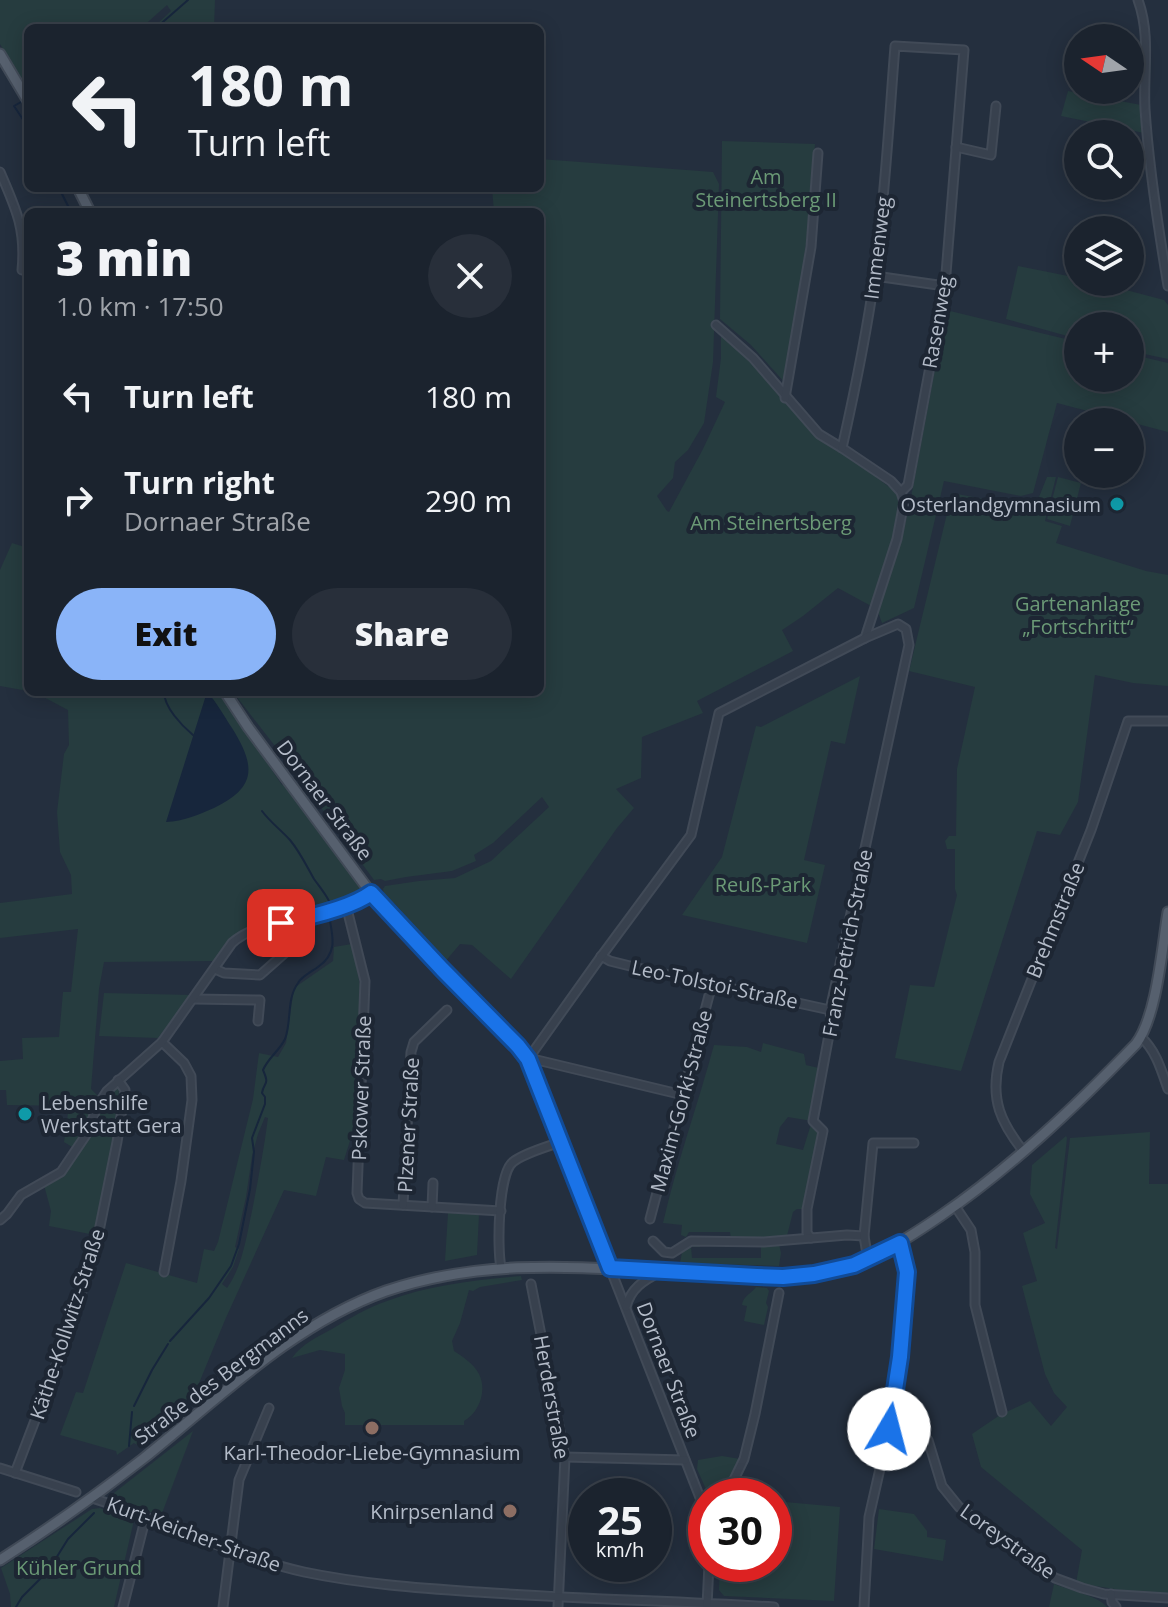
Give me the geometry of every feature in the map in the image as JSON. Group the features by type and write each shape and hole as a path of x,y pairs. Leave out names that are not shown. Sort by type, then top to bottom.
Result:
{"main road":[{"path":"0,54 24,94"},
{"name":"Dornaer Straße","path":"228,696 371,893 528,1059 610,1268"},
{"name":"Straße des Bergmanns","path":"0,1560 92,1498 290,1342 331,1316 385,1292 500,1263 783,1277 824,1273 868,1260 900,1243 955,1206 1024,1152 1141,1037 1151,1010 1168,912"}],"street":[{"path":"1138,0 1143,12 1145,35 1145,106 1150,172 1168,286"},
{"name":"Rasenweg","path":"895,46 964,50 945,286 908,485 901,492"},
{"name":"Immenweg","path":"842,448 875,276 895,46"},
{"path":"956,147 991,155 996,106"},
{"path":"785,398 811,247 818,153"},
{"path":"0,172 19,216 24,246 22,270"},
{"path":"875,276 945,286"},
{"path":"683,1095 528,1059 691,835 719,713 865,638 897,539 904,502 901,492 891,481 819,434 753,358 716,325"},
{"name":"Franz-Petrich-Straße","path":"811,1238 807,1233 807,1209 823,1131 813,1121 831,1024 830,1010 909,645 906,629 898,624 865,638"},
{"name":"Brehmstraße","path":"1024,1152 1002,1121 998,1107 996,1080 1003,1051 1096,817 1128,721 1168,721"},
{"path":"0,1220 21,1195 61,1172 86,1135 107,1091 162,1042 232,943 242,934 306,918 360,900 371,893"},
{"name":"Pskower Straße","path":"346,905 365,981 359,1199 365,1203 501,1211"},
{"path":"215,969 224,973 260,975 303,937 306,918"},
{"name":"Leo-Tolstoi-Straße","path":"601,956 610,961 830,1010"},
{"name":"Maxim-Gorki-Straße","path":"650,1219 712,984"},
{"path":"194,999 260,1000 258,1021"},
{"name":"Plzener Straße","path":"403,1205 411,1052 414,1042 447,1010"},
{"path":"1141,1037 1156,1055 1168,1089"},
{"path":"162,1042 184,1063 191,1076 192,1100 164,1272"},
{"name":"Käthe-Kollwitz-Straße","path":"15,1473 69,1331 95,1251 125,1090 118,1080"},
{"path":"500,1263 502,1185 509,1166 515,1160 560,1142"},
{"path":"868,1260 864,1236 873,1143 914,1143"},
{"path":"432,1207 433,1183"},
{"path":"955,1206 971,1230 975,1252 975,1305 1002,1412"},
{"path":"653,1241 664,1252 672,1253 691,1241 764,1242 864,1236"},
{"path":"864,1607 869,1517 889,1429 900,1357 907,1272 900,1243"},
{"name":"Dornaer Straße","path":"610,1268 692,1478"},
{"path":"626,1310 639,1284 660,1272"},
{"name":"Herderstraße","path":"531,1284 565,1457 558,1607"},
{"path":"735,1478 744,1459 755,1414 779,1293"},
{"path":"223,1607 239,1480 269,1408"},
{"name":"Loreystraße","path":"889,1429 928,1440 942,1486 959,1507 1055,1578 1111,1594 1168,1598"},
{"path":"565,1457 685,1460"},
{"path":"0,1468 76,1492"},
{"name":"Kurt-Keicher-Straße","path":"92,1498 230,1549 302,1571 398,1587 774,1607"},
{"path":"123,1607 146,1516"},
{"path":"707,1605 708,1582"},
{"path":"1111,1594 1116,1607"}],"green space":[{"path":"0,0 215,0 214,24 157,24 171,11 167,5 146,24 24,24 24,84 0,44"},
{"path":"1064,104 1136,104 1141,105 1143,120 1081,120 1061,116"},
{"name":"Am Steinertsberg II","path":"722,141 815,144 806,244 786,384 751,345 720,319"},
{"name":"Am Steinertsberg","path":"544,159 713,172 719,184 713,362 704,423 688,450 675,462 673,478 657,496 669,512 725,402 716,397 721,333 749,358 824,442 893,490 903,506 873,607 838,588 782,630 793,651 697,701 703,713 642,737 641,778 616,789 634,808 511,979 472,945 460,944 444,963 384,894 383,889 385,886 455,878 491,861 549,807 542,797 493,843 474,855 476,861 452,871 374,880 236,696 544,696 544,208 494,208 492,192 544,192"},
{"path":"1018,266 1064,275 1064,296 1144,295 1164,300 1168,305 1168,359 1144,354 1144,312 1064,312 1064,335 1006,319"},
{"path":"946,310 1064,339 1064,392 1144,392 1144,357 1168,363 1168,432 1144,426 1144,408 1076,408 1057,403 1033,493 1021,496 944,481 914,608 882,623 877,609 909,508"},
{"name":"Gartenanlage „Fortschritt“","path":"1047,477 1056,477 1045,521 1062,526 1056,543 1168,575 1168,686 1095,675 1078,802 1060,835 1037,831 961,1071 895,1058 910,985 934,987 957,895 955,849 947,849 945,841 949,836 956,836 957,769 975,687 909,671 952,493 1021,506 1037,502"},
{"path":"1058,477 1064,479 1064,488 1080,488 1070,526 1047,519"},
{"path":"12,543 24,547 24,690 0,686 0,570"},
{"name":"Reuß-Park","path":"860,676 845,744 831,741 804,860 825,865 807,943 682,915 722,857 756,726 761,727"},
{"path":"42,696 222,696 282,785 365,889 249,927 226,945 215,961 104,962 91,1089 98,1096 84,1133 74,1148 64,1142 69,1106 7,1105 6,1090 0,1090 0,1061 23,1059 22,1038 59,1037 63,992 71,992 78,929 0,938 0,903 72,894 71,875 60,852 57,812 64,754 69,745 68,710"},
{"path":"352,944 360,985 354,1128 344,1160 326,1157 316,1196 284,1190 190,1405 139,1446 134,1443 117,1455 116,1451 60,1435 76,1392 83,1393 126,1263 197,1283 204,1249 214,1251 218,1242 253,1099 259,1053 278,1057 286,1043 294,988 333,961 334,947","holes":["265,1117 268,1118 246,1241 237,1270 227,1288 222,1284 233,1267 239,1249 235,1247 252,1156"]},
{"path":"104,993 193,995 158,1038 99,1036"},
{"path":"763,1043 804,1054 806,1065 823,1069 813,1120 823,1131 807,1209 793,1212 786,1240 731,1239 730,1232 689,1232 686,1237 681,1235 682,1225 663,1223 714,1045 747,1047 761,1052","holes":["788,1117 812,1121 803,1150 776,1144 780,1127"]},
{"path":"116,1087 119,1090 112,1147 95,1235 49,1226 51,1211 44,1185 63,1174 76,1157 106,1098"},
{"path":"1150,1132 1149,1184 1168,1184 1168,1593 1127,1591 1076,1583 1082,1550 981,1467 972,1434 1000,1415 1030,1401 1051,1426 1067,1407 1054,1393 1045,1374 1022,1286 1037,1281 1023,1233 1045,1223 1030,1194 1032,1165 1066,1136 1057,1249 1070,1138"},
{"path":"448,1213 479,1214 477,1255 445,1261"},
{"path":"700,1242 700,1247 691,1247 692,1258 761,1258 761,1247 752,1247 752,1244 779,1244 779,1266 680,1263 683,1247"},
{"path":"521,1276 522,1280 469,1290 452,1341 454,1351 477,1370 482,1394 478,1406 464,1425 345,1425 339,1388 345,1370 345,1354 320,1350 292,1358 315,1338 403,1295 470,1281"},
{"path":"756,1287 769,1291 764,1325 744,1321 747,1306 742,1305 743,1302"},
{"path":"193,1431 161,1516 114,1499 114,1493"},
{"path":"722,1456 740,1459 732,1478 701,1478 697,1469 698,1460"},
{"path":"792,1503 840,1507 834,1601 724,1596 719,1590 719,1582 792,1582"},
{"name":"Kühler Grund","path":"100,1508 134,1520 114,1607 11,1607 1,1568 92,1509"},
{"path":"879,1509 914,1514 927,1531 927,1537 946,1540 943,1561 874,1549"},
{"path":"1054,1584 1090,1596 1107,1607 1049,1607"}],"water":[{"path":"206,696 210,696 245,753 248,774 245,783 239,792 214,808 166,822"}],"waterway":[{"path":"161,24 188,0"},
{"path":"21,102 14,106 24,121"},
{"path":"61,192 69,208"},
{"path":"165,696 170,710 193,735"},
{"path":"262,811 294,845 329,901"},
{"path":"170,1341 209,1298 231,1266 239,1244 250,1189 254,1152 252,1138 265,1104 263,1070 285,1039 292,996 298,983 329,956 333,938 329,916"},
{"path":"134,1406 168,1344"},
{"path":"129,1446 132,1412"},
{"path":"16,1607 48,1571 68,1539 94,1513"}],"place":[{"name":"Osterlandgymnasium","path":"1117,504"},
{"name":"Lebenshilfe Werkstatt Gera","path":"25,1114"},
{"name":"Karl-Theodor-Liebe-Gymnasium","path":"372,1428"},
{"name":"Knirpsenland","path":"510,1511"}],"route":[{"path":"281,923 346,905 371,893 518,1046 528,1059 610,1268 783,1277 834,1271 868,1260 900,1243 907,1272 900,1357 889,1429"}]}
